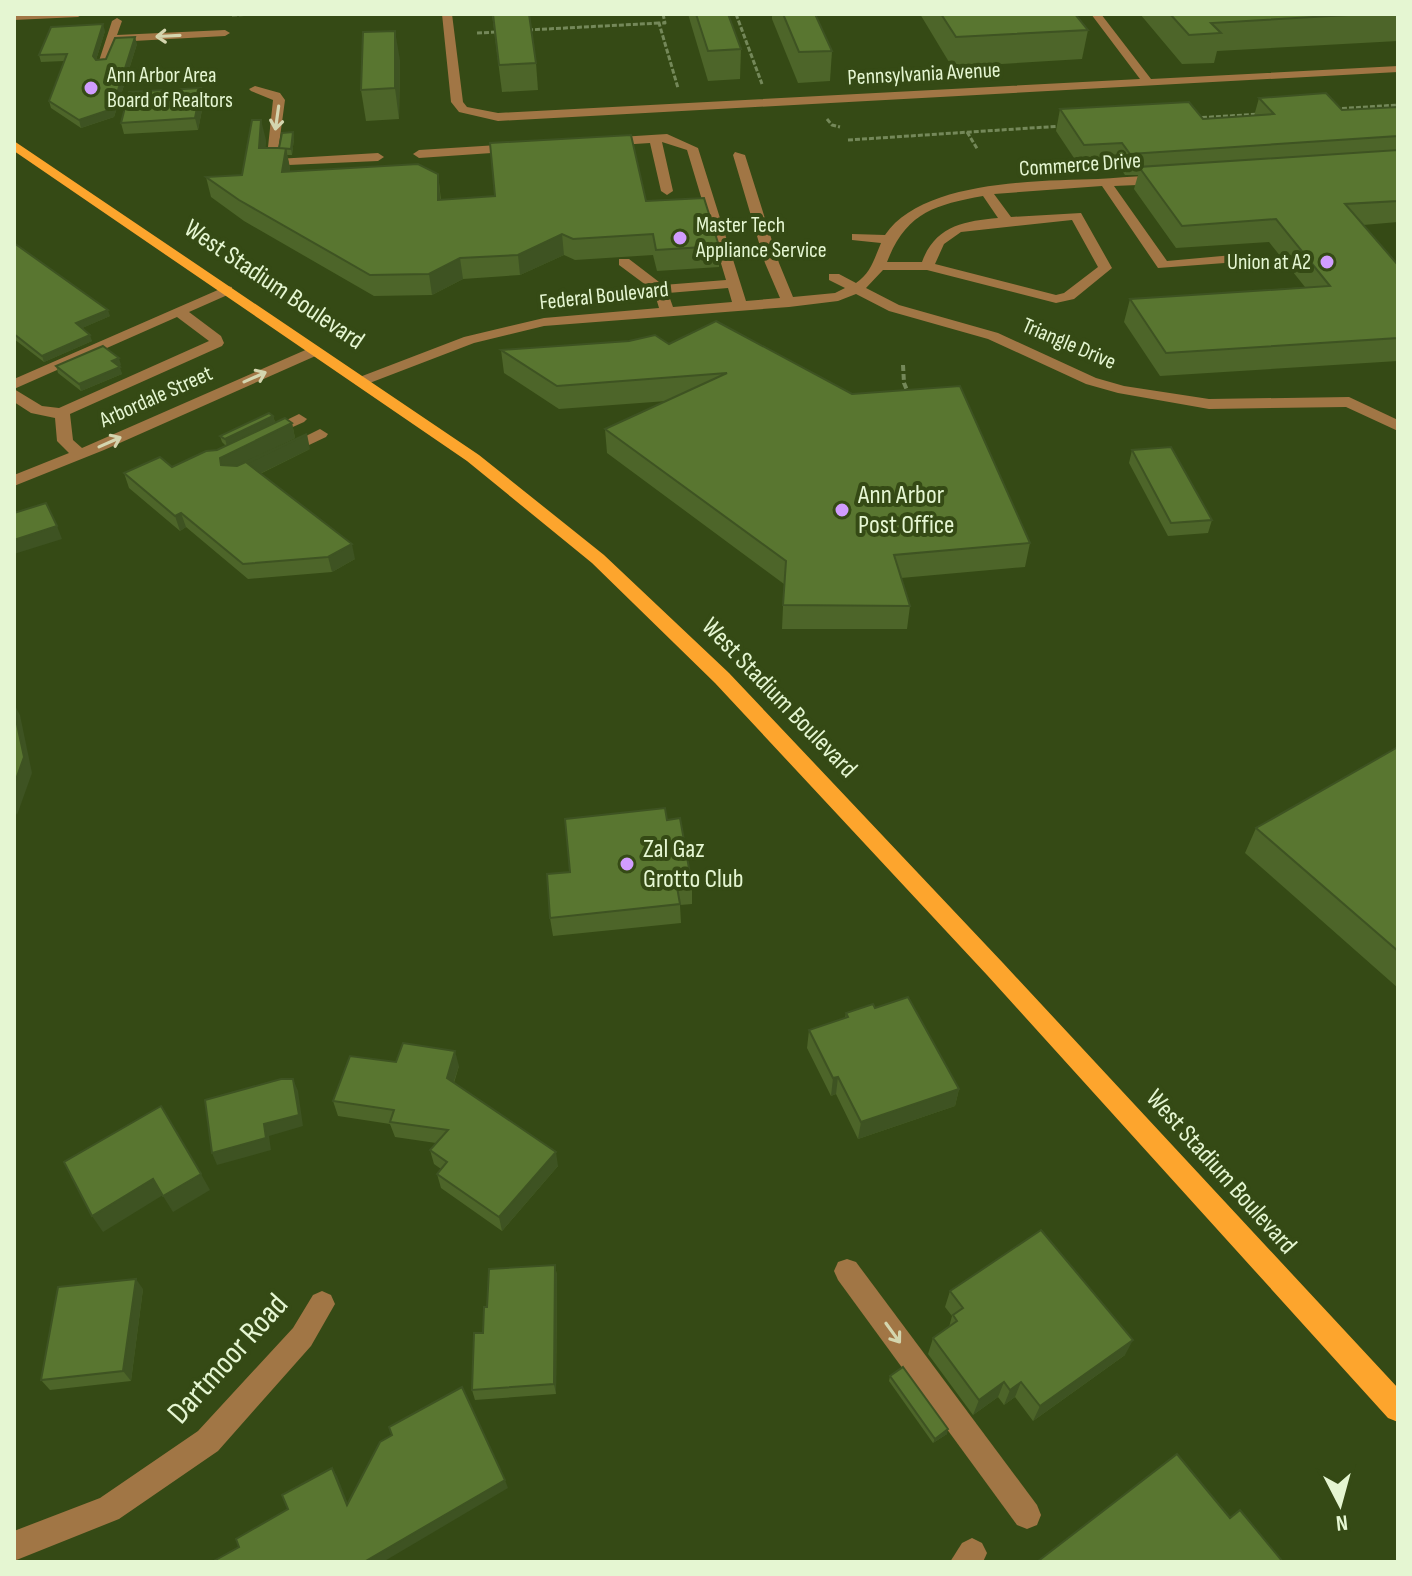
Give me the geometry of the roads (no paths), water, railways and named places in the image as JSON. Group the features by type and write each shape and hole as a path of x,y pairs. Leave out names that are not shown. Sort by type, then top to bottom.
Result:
{"main road":[{"name":"West Stadium Boulevard","path":"14,145 473,458 598,559 722,678 995,969 1398,1408"}],"street":[{"path":"14,17 78,14"},
{"name":"Pennsylvania Avenue","path":"447,14 457,102 463,110 478,114 518,117 1398,69"},
{"path":"1093,15 1147,81"},
{"path":"102,62 117,21"},
{"path":"111,39 225,33"},
{"path":"255,89 276,95 279,100 270,163 378,157"},
{"path":"592,143 667,138 692,148 741,307"},
{"path":"655,139 667,191"},
{"path":"419,154 529,147"},
{"path":"739,155 789,303"},
{"name":"Commerce Drive","path":"856,289 871,278 887,239 897,225 913,214 945,201 987,193 1180,179"},
{"path":"1107,184 1163,265 1233,259"},
{"path":"987,193 1007,221"},
{"path":"878,266 927,266 1056,299 1069,296 1105,268 1076,216 958,226 933,245 927,266"},
{"path":"857,237 887,239"},
{"path":"624,262 660,289 667,311"},
{"name":"Triangle Drive","path":"834,277 880,302 993,336 1091,381 1123,390 1168,400 1209,404 1349,402 1398,426"},
{"path":"660,289 733,284"},
{"name":"Federal Boulevard","path":"362,381 469,340 509,329 569,319 789,303 838,297 856,289"},
{"path":"14,385 227,290"},
{"path":"14,394 31,408 48,415 62,412 217,343 216,339 178,311"},
{"name":"Arbordale Street","path":"14,481 315,351"},
{"path":"62,412 65,441 80,454"},
{"path":"256,439 299,419"},
{"path":"262,461 320,434"},
{"path":"847,1271 1027,1515"},
{"name":"Dartmoor Road","path":"14,1546 109,1509 208,1441 302,1337 322,1304"}],"place":[{"name":"Ann Arbor Area Board of Realtors","path":"91,88"},
{"name":"Master Tech Appliance Service","path":"680,238"},
{"name":"Union at A2","path":"1327,262"},
{"name":"Ann Arbor Post Office","path":"842,510"},
{"name":"Zal Gaz Grotto Club","path":"627,864"}]}
